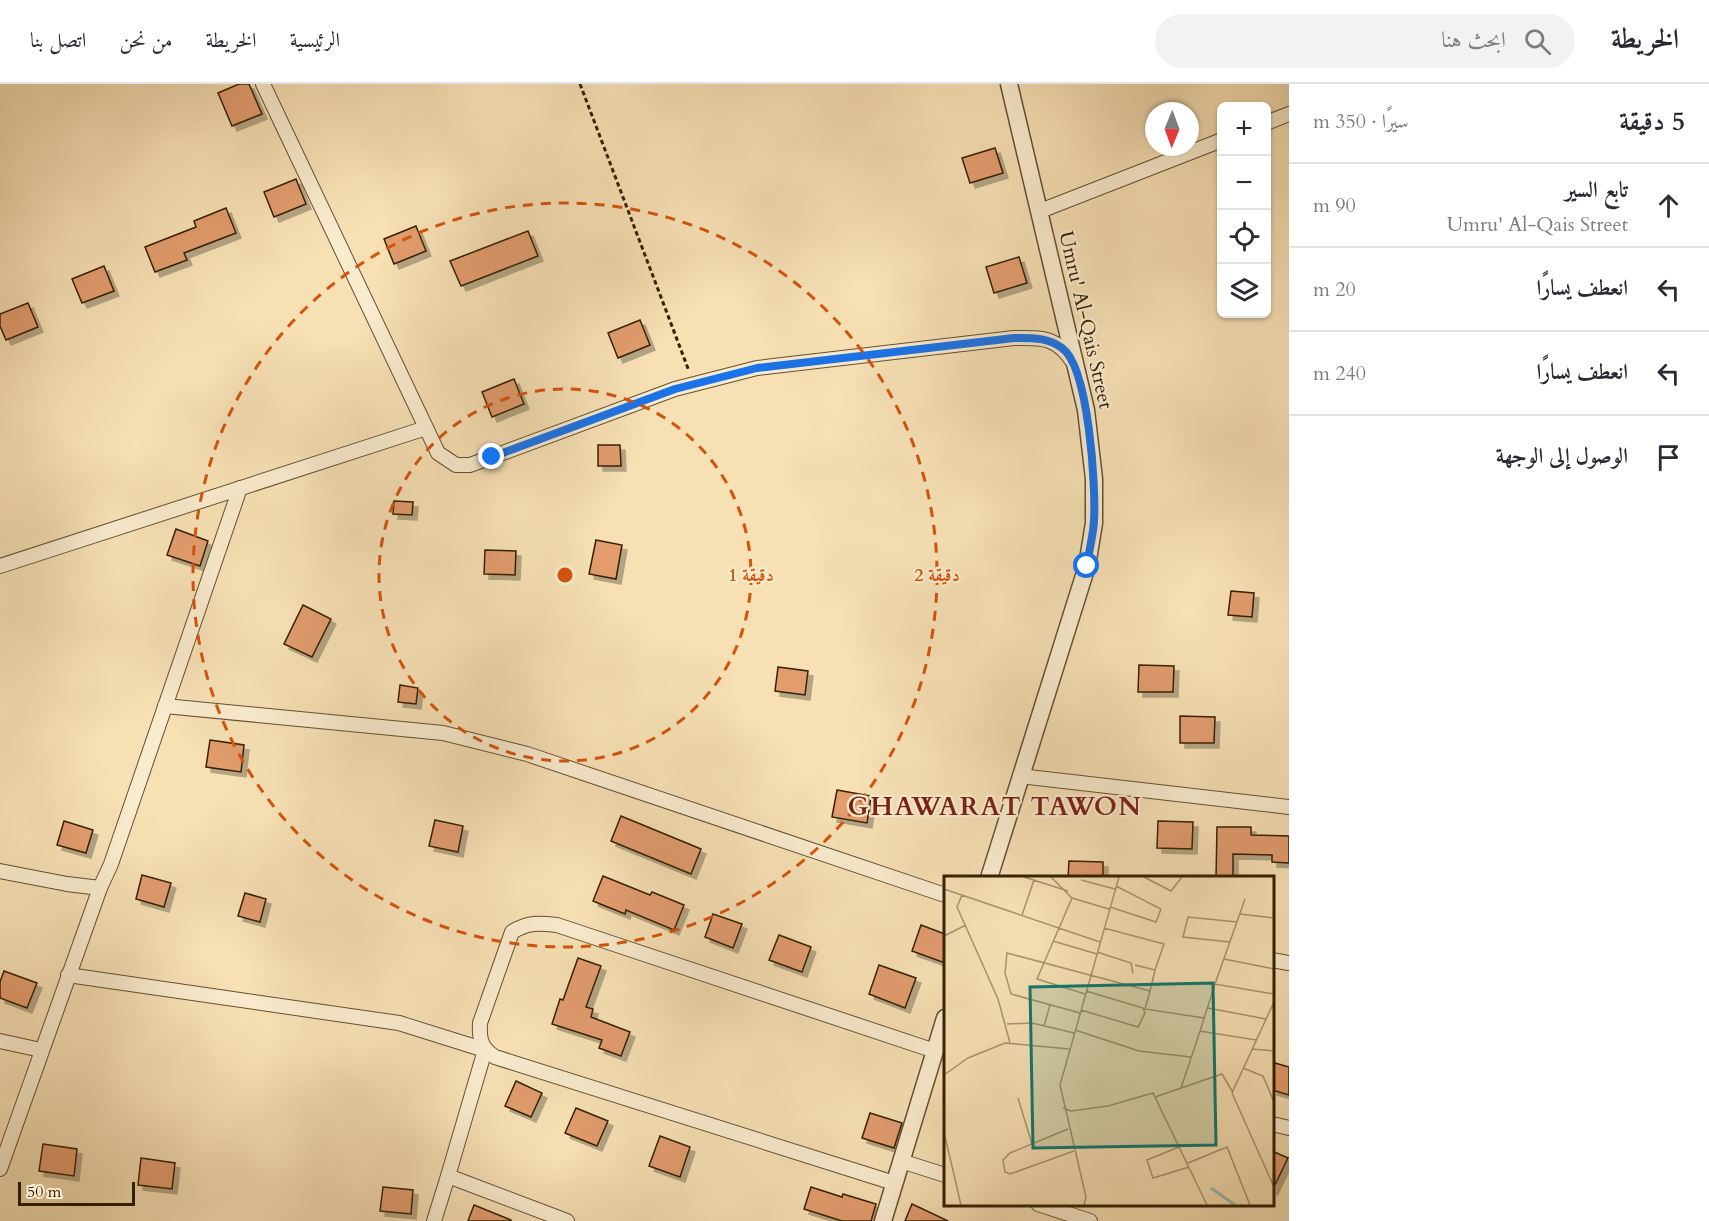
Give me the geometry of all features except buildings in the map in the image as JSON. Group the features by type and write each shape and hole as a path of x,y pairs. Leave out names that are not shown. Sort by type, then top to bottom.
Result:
{"street":[{"path":"263,84 438,453 456,465 470,465 675,389 757,368 1014,338 1043,338 1064,349 1077,369"},
{"name":"Umru' Al-Qais Street","path":"990,876 1087,566 1094,523 1094,478 1086,410 1009,84"},
{"path":"1271,121 1289,114"},
{"path":"1040,211 1217,142"},
{"path":"0,566 426,428"},
{"path":"0,1169 68,975 111,864 240,488"},
{"path":"165,706 443,733 528,754 944,895"},
{"path":"1020,776 1289,807"},
{"path":"0,871 100,888"},
{"path":"435,1221 484,1050 479,1037 480,1023 512,932 522,926 537,922 557,925 935,1051"},
{"path":"1274,960 1289,963"},
{"path":"68,975 399,1023 484,1050 495,1058 894,1183"},
{"path":"883,1221 944,1027"},
{"path":"0,1041 41,1050"},
{"path":"1274,1124 1289,1128"},
{"path":"901,1161 944,1175"},
{"path":"447,1176 567,1221"},
{"path":"1044,1206 1090,1221"}],"path":[{"path":"580,84 694,384"}],"district":[{"name":"GHAWARAT TAWON","path":"995,806"}],"route":[{"path":"492,457 675,389 757,368 1014,338 1043,338 1064,349 1077,369 1086,410 1094,478 1094,523 1087,566"}]}
